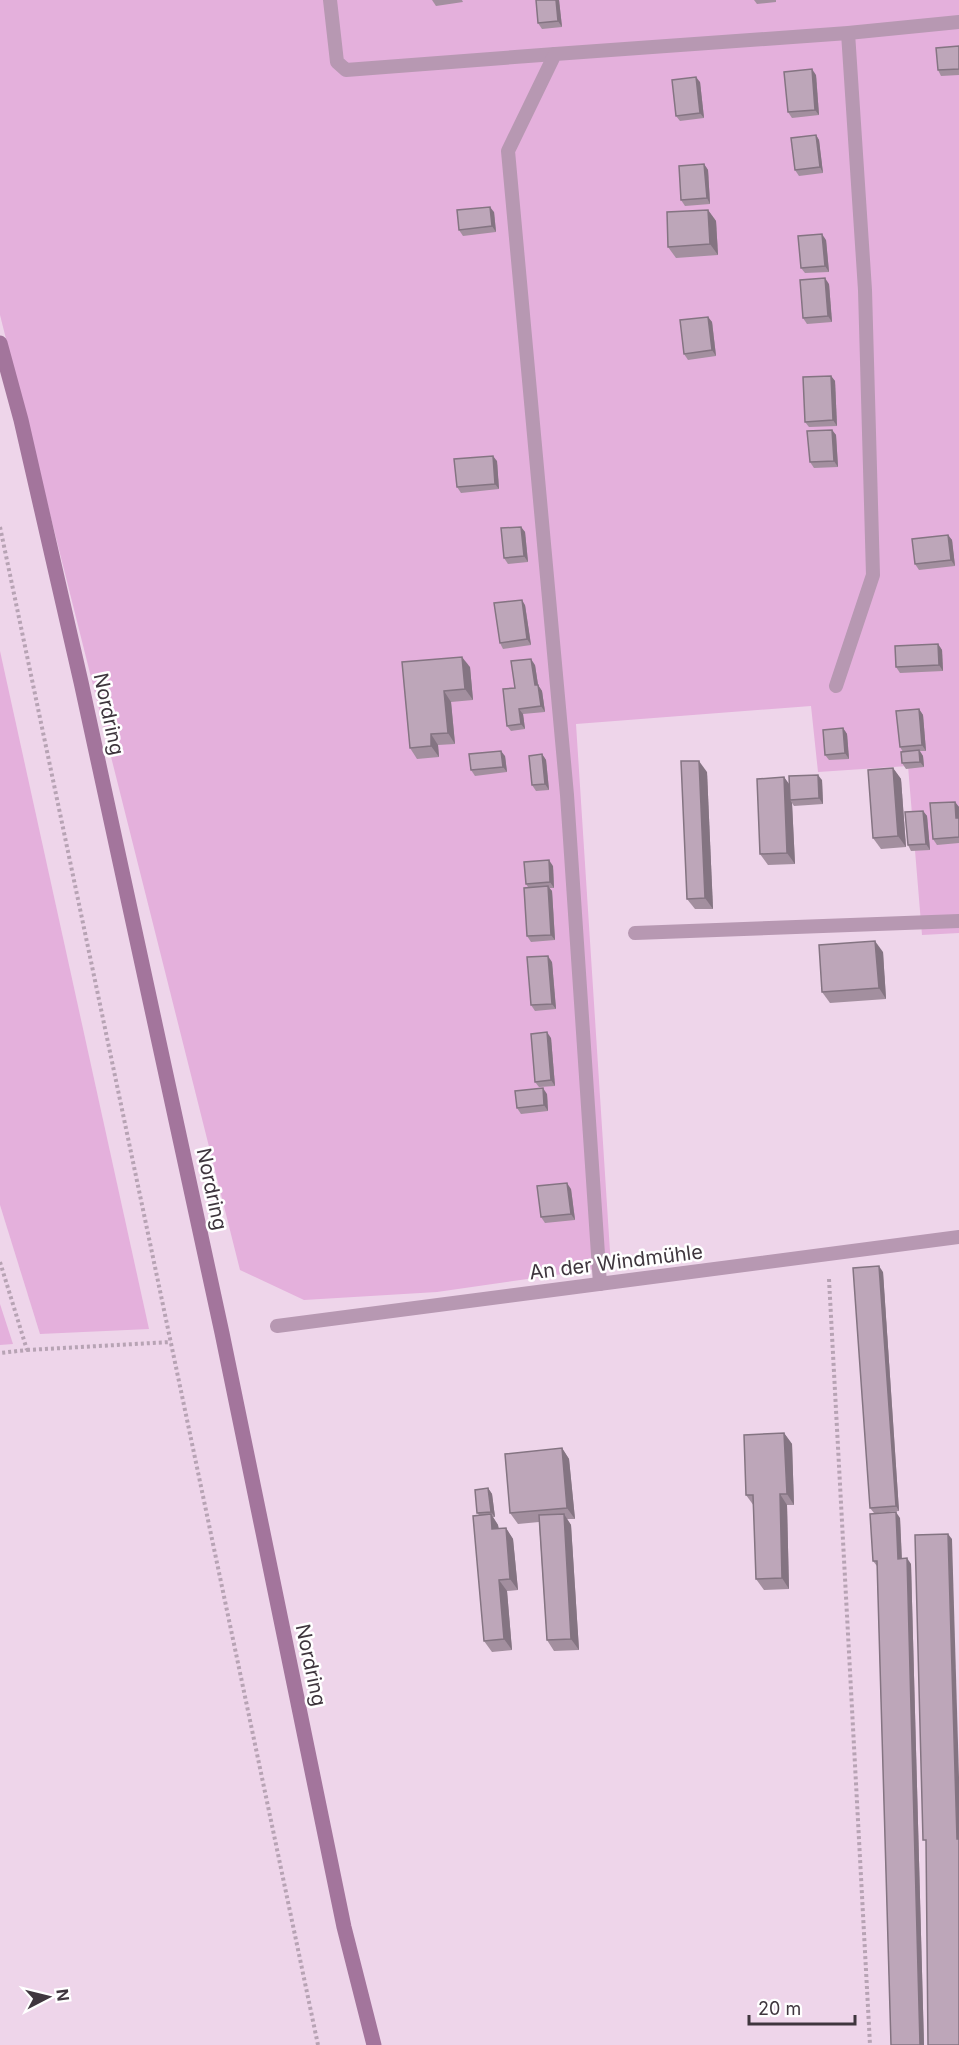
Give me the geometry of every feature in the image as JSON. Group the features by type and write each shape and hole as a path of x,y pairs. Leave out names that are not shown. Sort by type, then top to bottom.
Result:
{"main road":[{"name":"Nordring","path":"0,343 21,420 81,682 220,1322 344,1927 374,2045"}],"lane":[{"path":"330,0 336,62 346,70 848,33 959,22"},
{"path":"836,686 873,575 865,290 848,33"},
{"path":"555,54 508,150 567,795 600,1284"},
{"path":"635,933 959,921"},
{"name":"An der Windmühle","path":"277,1326 959,1237"}],"path":[{"path":"0,527 318,2045"},
{"path":"828,1254 870,2045"},
{"path":"0,1262 27,1350"},
{"path":"0,1353 171,1342"}],"shaded area":[{"path":"0,0 959,0 959,933 922,935 908,766 818,772 811,706 576,724 611,1267 437,1292 304,1300 240,1270 0,315"},
{"path":"0,651 149,1329 40,1334 0,1205"},
{"path":"0,1304 13,1344 0,1345"}],"building":[{"path":"536,0 556,0 558,21 538,23"},
{"path":"959,46 959,69 938,70 936,48"},
{"path":"812,69 815,110 788,112 784,72"},
{"path":"696,77 700,113 676,116 672,80"},
{"path":"816,135 820,167 795,170 791,138"},
{"path":"704,164 707,198 681,200 679,166"},
{"path":"490,207 492,226 459,230 457,210"},
{"path":"708,210 710,244 668,247 667,212"},
{"path":"822,234 825,266 801,268 798,236"},
{"path":"825,278 828,316 803,318 800,280"},
{"path":"708,317 712,350 684,354 680,320"},
{"path":"831,376 833,420 805,422 803,377"},
{"path":"832,430 834,461 810,462 807,431"},
{"path":"493,456 495,484 457,487 454,459"},
{"path":"521,527 524,556 504,558 501,528"},
{"path":"948,535 951,560 915,564 912,539"},
{"path":"522,600 527,639 500,643 494,603"},
{"path":"938,644 939,665 896,667 895,646"},
{"path":"462,657 465,689 444,691 448,733 431,734 431,746 410,748 402,662"},
{"path":"531,659 541,706 519,709 521,724 507,726 503,689 515,688 511,661"},
{"path":"919,709 922,745 900,747 896,711"},
{"path":"843,728 845,753 825,755 823,730"},
{"path":"919,750 920,762 902,763 901,752"},
{"path":"501,751 503,767 471,770 469,754"},
{"path":"542,754 545,784 532,785 529,756"},
{"path":"681,761 699,761 705,898 687,899"},
{"path":"893,768 898,836 873,838 868,770"},
{"path":"818,775 819,798 790,800 789,776"},
{"path":"784,777 787,853 760,854 757,779"},
{"path":"955,802 956,818 959,818 959,837 933,839 930,803"},
{"path":"923,811 926,844 908,845 905,812"},
{"path":"549,860 550,882 526,884 524,862"},
{"path":"548,886 551,935 527,936 524,888"},
{"path":"875,941 879,988 822,992 819,945"},
{"path":"548,956 552,1004 531,1005 527,957"},
{"path":"547,1032 551,1080 535,1082 531,1034"},
{"path":"543,1088 544,1105 517,1108 515,1091"},
{"path":"567,1183 571,1214 541,1217 537,1186"},
{"path":"879,1266 896,1506 870,1508 853,1268"},
{"path":"784,1433 787,1494 780,1494 782,1578 756,1579 753,1495 746,1495 744,1435"},
{"path":"562,1448 567,1508 510,1513 505,1454"},
{"path":"488,1488 491,1512 477,1513 475,1490"},
{"path":"896,1512 898,1559 907,1558 920,2045 891,2045 877,1561 873,1561 870,1514"},
{"path":"491,1514 492,1529 506,1528 510,1579 499,1580 504,1639 484,1641 473,1516"},
{"path":"564,1514 571,1639 547,1640 539,1515"},
{"path":"948,1534 957,1839 959,1839 959,2045 928,2045 926,1840 923,1840 915,1535"}]}
